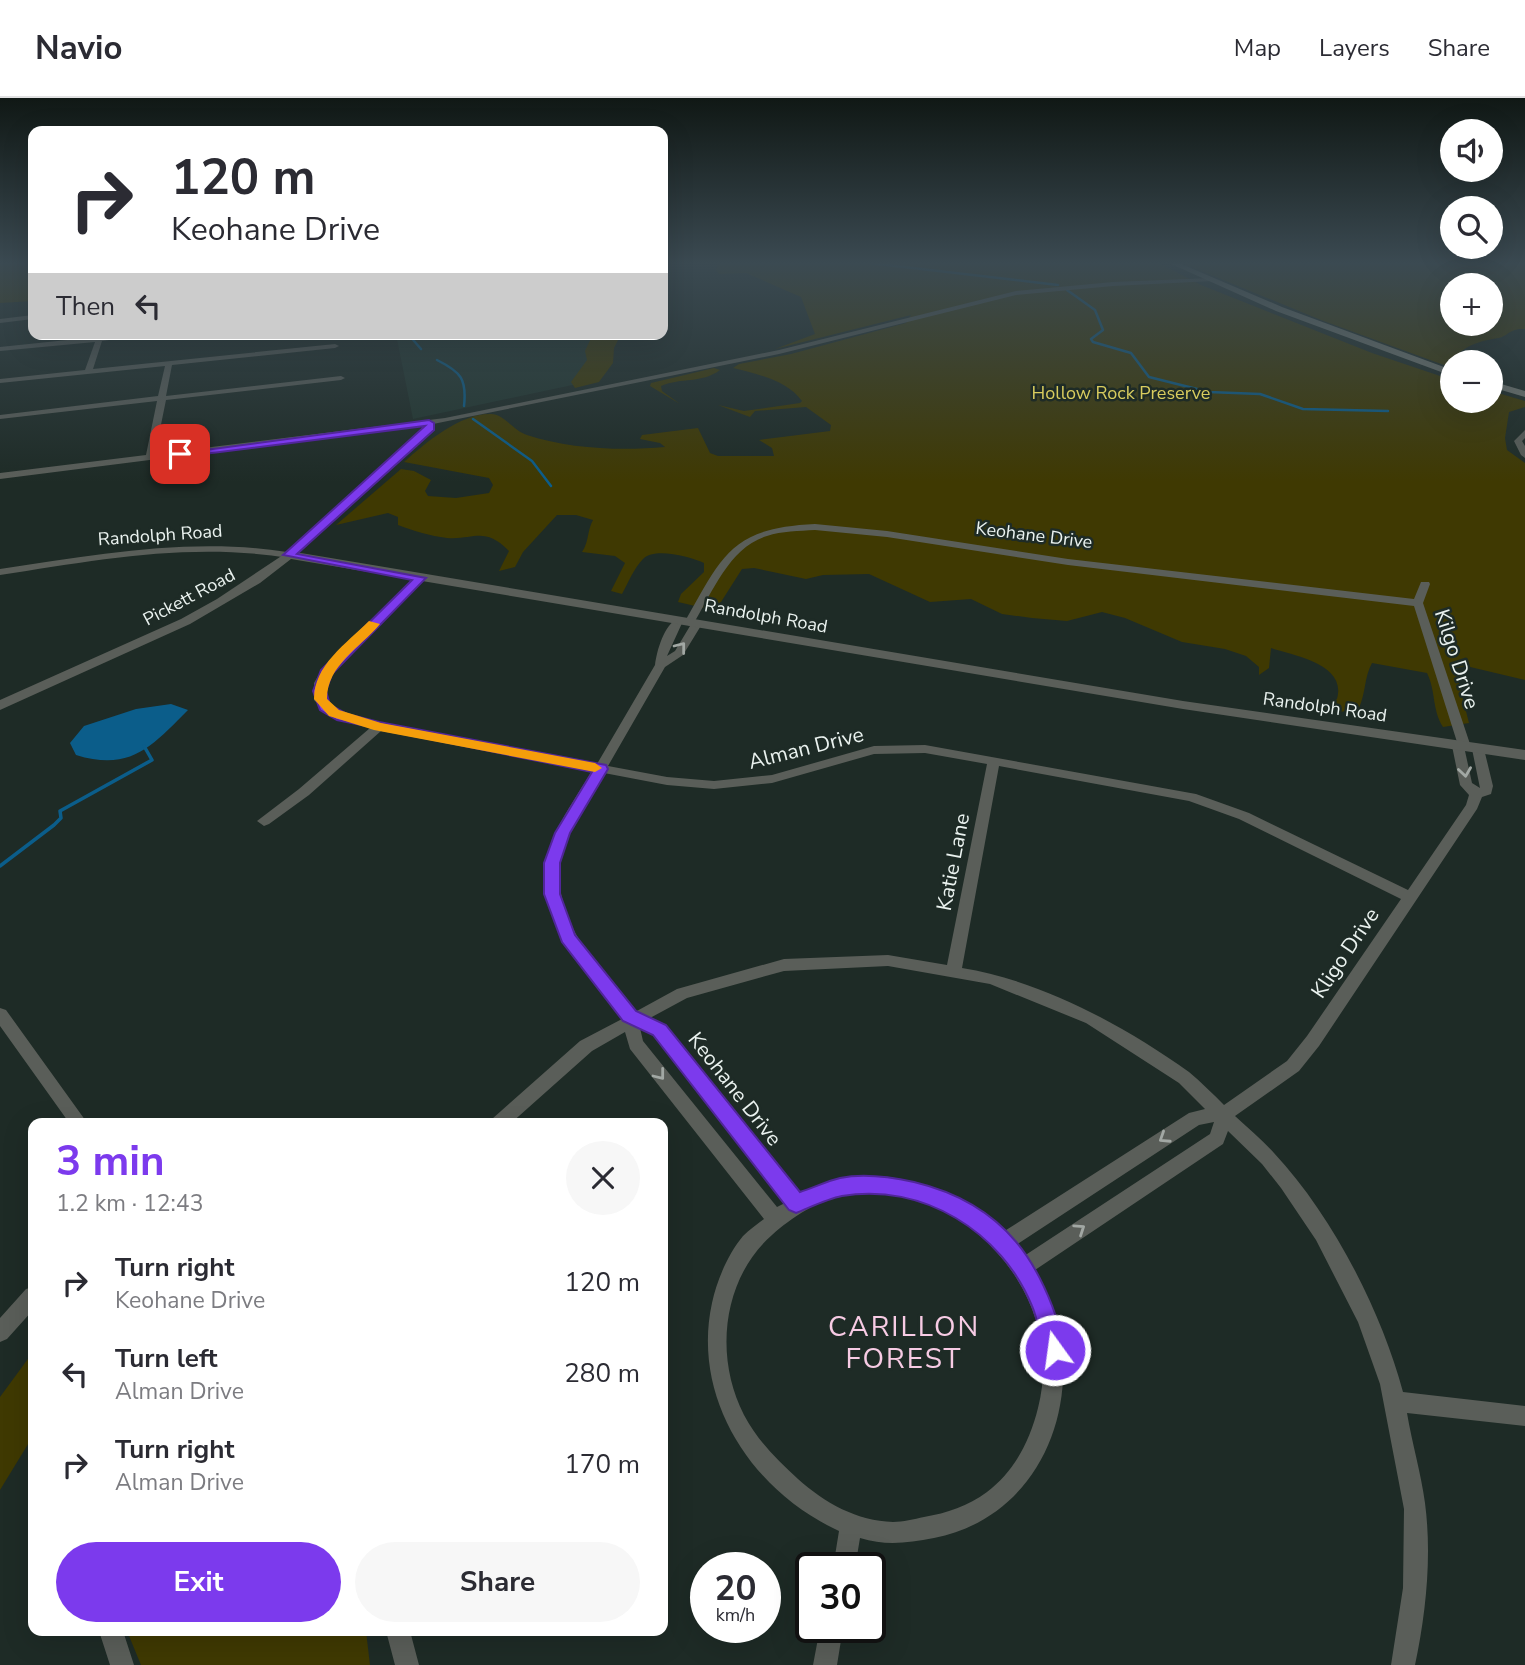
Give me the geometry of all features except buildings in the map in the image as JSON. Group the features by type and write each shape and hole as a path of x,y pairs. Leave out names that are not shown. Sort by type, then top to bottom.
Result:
{"main road":[{"path":"1349,336 1440,369"},
{"path":"1503,388 1525,394"}],"street":[{"path":"0,476 429,423 779,352 843,336"},
{"path":"0,349 75,340"},
{"path":"88,372 99,340"},
{"path":"0,381 335,346"},
{"path":"150,458 169,363"},
{"path":"0,416 341,378"},
{"name":"Pickett Road","path":"0,706 199,617 249,587 289,555 430,428 429,423"},
{"path":"1525,433 1518,444 1525,455"},
{"name":"Keohane Drive","path":"774,1218 636,1044 629,1016 568,937 552,894 552,863 562,833 661,665 662,651 688,622 730,555 743,543 762,533 808,526 1032,557 1418,603"},
{"name":"Randolph Road","path":"0,572 190,549 246,550 289,555 1183,705 1525,755"},
{"name":"Alman Drive","path":"421,578 336,660 320,683 320,699 324,707 342,717 379,727 667,781 714,785 772,779 890,748 925,749 1170,792 1212,803 1409,897"},
{"name":"Kilgo Drive","path":"1425,584 1418,603 1467,747"},
{"name":"Keohane Drive","path":"661,665 679,653 688,622"},
{"path":"264,821 304,792 379,727"},
{"path":"1467,747 1466,785 1476,794"},
{"name":"Kligo Drive","path":"1003,1242 1195,1118 1226,1113 1299,1058 1472,806 1476,794 1486,791 1487,786 1467,747"},
{"name":"Katie Lane","path":"954,970 994,762"},
{"path":"503,1118 528,1090 578,1048 629,1016 697,986 753,970 800,962 858,959 923,963 997,979 1060,1002 1108,1027 1187,1079 1226,1113 1297,1195 1343,1267 1389,1377 1415,1507 1413,1627 1403,1665"},
{"path":"0,1014 76,1118"},
{"name":"Keohane Drive","path":"629,1016 660,1030 796,1203"},
{"name":"Kligo Drive","path":"1023,1267 1217,1139 1226,1113"},
{"path":"887,1185 937,1197 980,1221 1003,1242 1023,1267 1043,1304 1055,1350 1055,1396 1040,1445 1020,1476 990,1504 946,1525 894,1533 851,1525 823,1512 775,1477 743,1435 722,1382 714,1335 720,1299 741,1254 774,1218 796,1203 841,1187 887,1185"},
{"path":"0,1332 28,1301"},
{"path":"1394,1401 1525,1416"},
{"path":"847,1552 851,1525"},
{"path":"113,1636 122,1665"},
{"path":"399,1636 407,1665"},
{"path":"825,1665 829,1643"}],"shaded area":[{"path":"397,340 600,340 582,383 413,419"}],"green space":[{"path":"809,336 826,336 775,349"},
{"name":"Hollow Rock Preserve","path":"857,336 1330,336 1440,376 1440,413 1503,413 1503,395 1525,401 1525,407 1509,412 1505,438 1507,450 1525,463 1525,680 1466,666 1455,668 1469,723 1443,727 1427,673 1372,663 1359,708 1336,713 1317,710 1337,699 1338,687 1334,677 1317,663 1293,654 1271,648 1269,668 1259,675 1259,667 1246,656 1225,649 1182,642 1125,618 1102,612 1067,621 1002,614 971,599 930,602 869,574 823,575 806,579 754,568 742,569 721,602 708,609 678,602 681,594 704,572 704,563 664,553 648,555 643,559 622,594 611,591 625,563 615,556 582,552 593,520 576,515 557,515 523,552 515,567 499,571 509,551 486,536 447,538 428,535 398,525 398,517 388,513 336,525 401,469 414,471 431,480 425,491 428,496 456,498 489,493 493,485 489,478 404,462 444,431 468,418 480,415 496,415 522,433 543,440 596,448 665,447 660,443 640,439 642,435 698,428 710,453 718,456 774,456 772,448 759,440 830,431 831,425 806,407 755,411 750,417 718,405 744,411 802,401 780,383 733,368 739,364 791,354"},
{"path":"1365,336 1504,336 1463,350 1440,350 1440,364"},
{"path":"590,340 618,340 614,348 613,363 599,382 575,388 571,382 587,360 585,351"},
{"path":"714,368 720,370 699,379 661,386 662,391 680,404 650,386 651,383"},
{"path":"28,1359 28,1444 0,1490 0,1397"},
{"path":"129,1636 367,1636 370,1665 141,1665"}],"water":[{"path":"171,704 188,710 151,745 126,758 95,759 76,755 70,743 84,726 136,709"}],"waterway":[{"path":"1095,336 1091,339 1093,342 1131,353 1149,377 1209,392 1260,394 1303,409 1388,411"},
{"path":"413,340 421,349"},
{"path":"437,360 452,368 461,377 464,406"},
{"path":"473,419 532,461 551,486"},
{"path":"0,866 54,825 61,818 60,811 152,760 144,746"}],"slow traffic":[{"path":"373,624 331,666 320,683 320,699 324,707 349,719 379,727 595,768"}],"district":[{"name":"CARILLON FOREST","path":"904,1342"}],"route":[{"path":"180,454 429,423 430,428 289,555 421,578 336,660 326,673 319,691 324,707 342,717 379,727 601,769 562,833 552,863 552,894 568,937 629,1016 660,1030 796,1203 841,1187 887,1185 937,1197 980,1221 1003,1242 1023,1267 1043,1304 1055,1350"}]}
